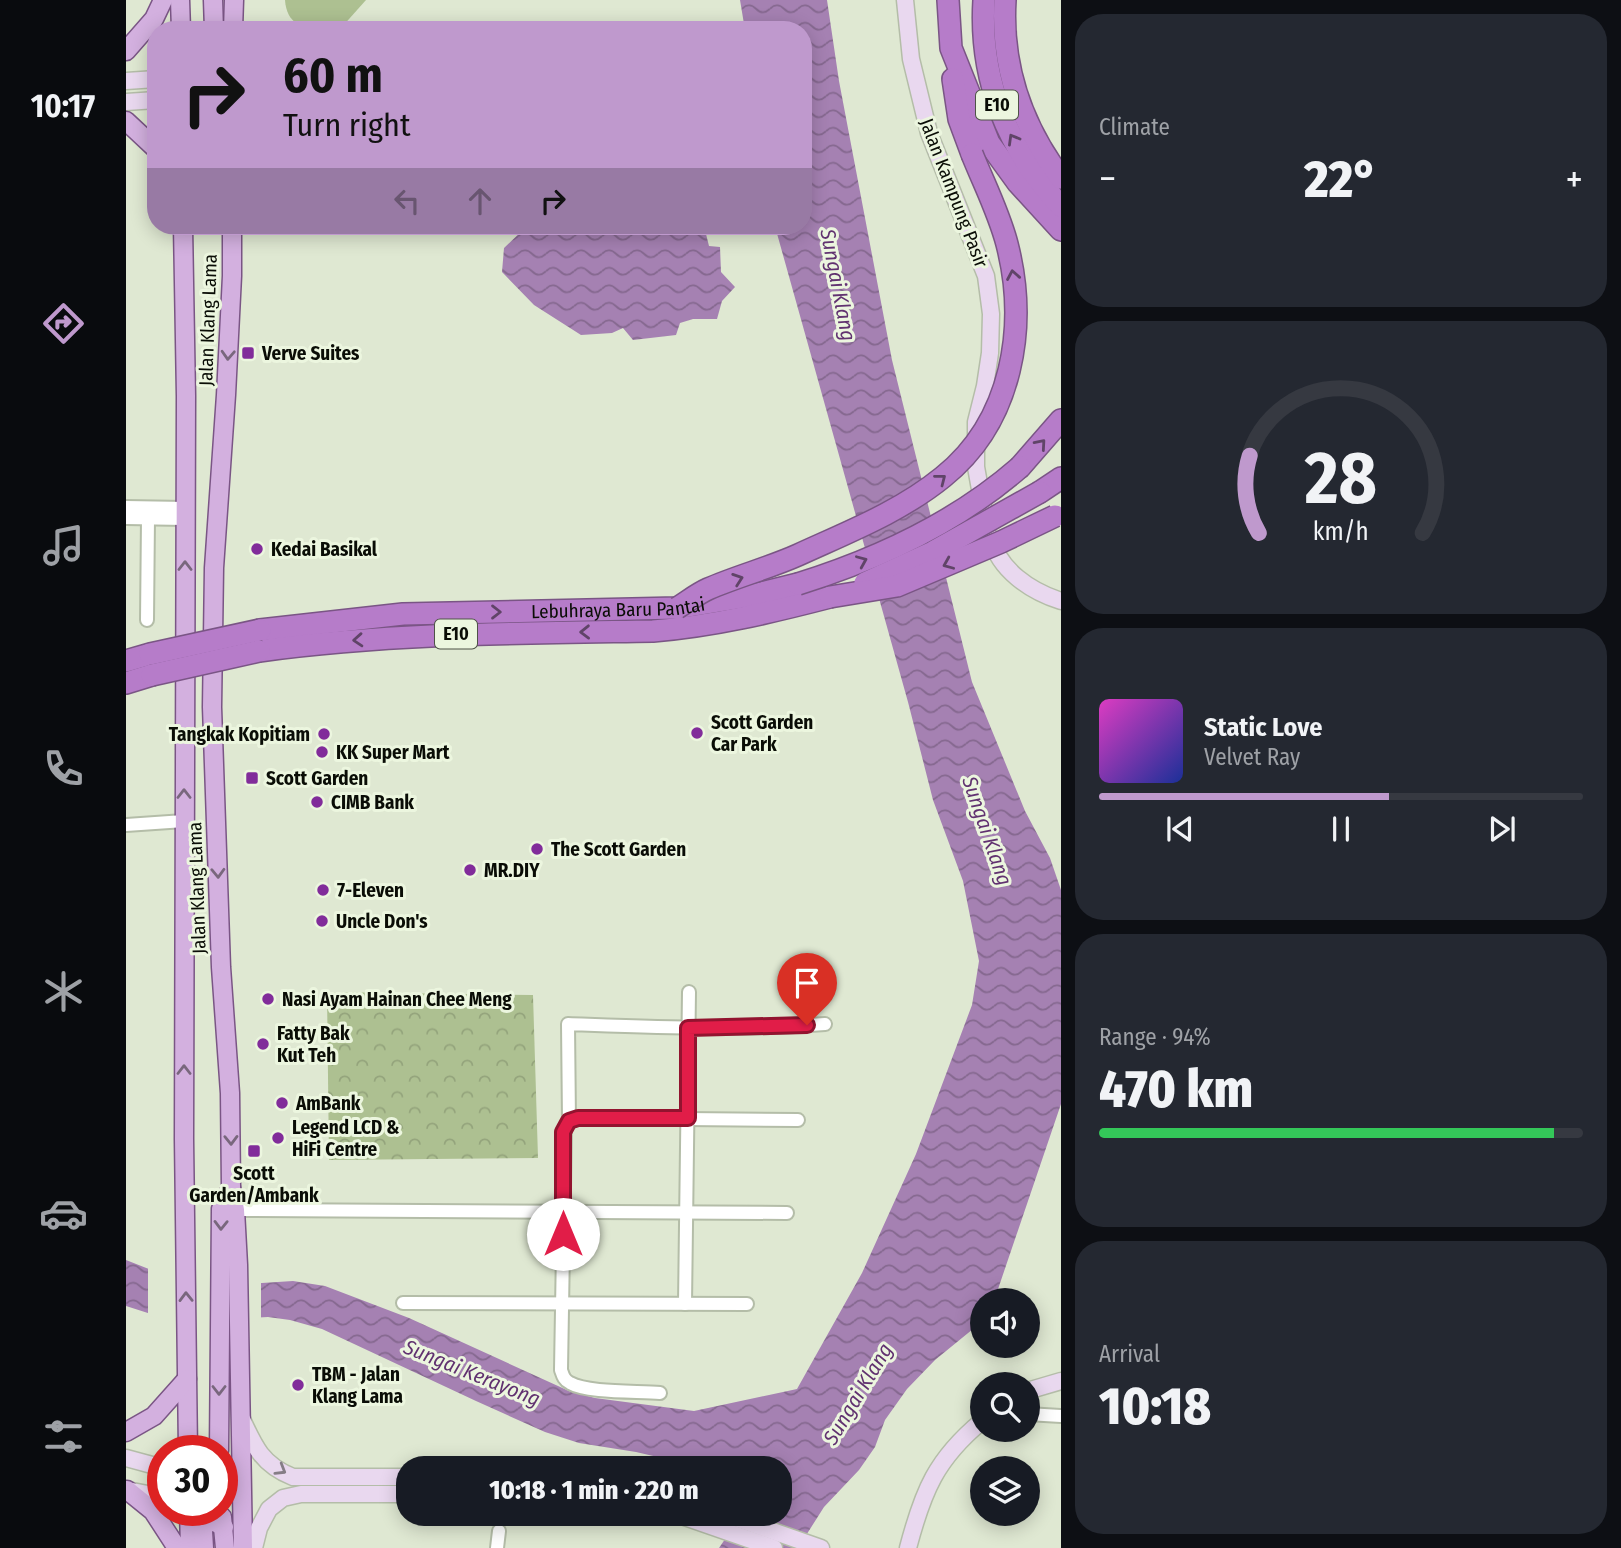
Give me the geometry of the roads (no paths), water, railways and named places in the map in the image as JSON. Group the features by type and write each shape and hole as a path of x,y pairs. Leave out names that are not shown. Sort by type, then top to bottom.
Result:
{"highway":[{"name":"E10","path":"948,0 951,48 989,143 1018,183 1054,197"},
{"name":"E10","path":"984,0 982,25 985,53 998,110 1012,140 1054,197"},
{"name":"E10","path":"1006,0 1004,17 1009,66 1027,123 1048,160 1061,230"},
{"path":"677,608 706,590 767,568 883,517 944,477 966,456 982,435 1008,375 1014,348 1017,293 1006,240 959,119 951,48"},
{"name":"Lebuhraya Baru Pantai","path":"126,661 151,664 260,640 403,614 677,608 749,596 798,584 866,560 927,531 970,506 1020,467 1061,420"},
{"name":"Lebuhraya Baru Pantai","path":"260,640 313,643 403,637 653,631 692,628 763,615 831,597 896,570 933,552 1061,478"},
{"path":"831,597 897,586 1058,515"},
{"name":"Lebuhraya Baru Pantai","path":"126,683 151,664"}],"main road":[{"path":"152,21 163,0"},
{"path":"180,0 181,21"},
{"path":"213,0 214,21"},
{"path":"233,21 234,0"},
{"path":"126,51 147,27"},
{"path":"126,121 147,141"},
{"name":"Jalan Klang Lama","path":"183,235 186,389 184,821 188,1435"},
{"path":"224,235 230,287"},
{"name":"Jalan Klang Lama","path":"232,235 226,395 214,568 212,707 221,974 230,1093 231,1188 235,1210 229,1265 240,1329 243,1548"},
{"path":"219,1435 219,1329 229,1265 221,1209 231,1188"},
{"path":"126,1432 154,1416 187,1379"},
{"path":"126,1490 153,1511 177,1548"},
{"path":"190,1526 190,1548"},
{"path":"204,1526 204,1548"},
{"path":"223,1526 225,1548"}],"street":[{"name":"Jalan Kampung Pasir","path":"905,0 911,59 929,133 985,276 991,314 990,353 976,422 976,467 995,552 1007,568 1024,582 1061,601"},
{"path":"126,81 147,80"},
{"path":"126,102 147,101"},
{"path":"126,508 185,513"},
{"path":"126,518 185,513"},
{"path":"147,620 148,518"},
{"path":"126,825 184,821"},
{"path":"685,1304 688,992"},
{"path":"660,1392 573,1385 563,1378 561,1370 563,1132 569,1121 568,1024 688,1028 825,1024"},
{"path":"569,1121 578,1118 798,1120"},
{"path":"235,1210 787,1213"},
{"path":"403,1303 747,1304"},
{"path":"1040,1387 1061,1381"},
{"path":"1040,1415 1061,1416"},
{"path":"241,1417 255,1448 276,1471 293,1477 396,1478"},
{"path":"908,1548 931,1480 955,1444 970,1431"},
{"path":"126,1458 147,1464"},
{"path":"126,1490 147,1494"},
{"path":"254,1548 268,1509 283,1498 301,1494 396,1494"},
{"path":"711,1526 774,1548"},
{"path":"758,1526 821,1548"},
{"path":"497,1548 499,1531"}],"water":[{"path":"740,0 827,0 839,81 892,360 972,682 1025,811 1050,858 1061,890 1061,1104 998,1288 970,1288 970,1331 935,1360 907,1389 885,1420 875,1447 859,1470 824,1507 798,1548 719,1548 734,1526 792,1526 792,1456 653,1456 579,1443 545,1432 322,1329 268,1317 230,1319 151,1314 126,1306 126,1260 159,1273 233,1285 293,1281 325,1286 409,1318 569,1391 595,1398 694,1411 797,1389 862,1273 916,1154 972,1005 979,961 963,881 933,800 778,235 812,235 812,21 744,21"},
{"path":"518,235 706,235 709,246 720,247 721,272 735,287 722,301 717,319 693,319 680,323 676,335 633,340 623,328 612,333 581,335 534,305 502,272 504,248"}],"place":[{"name":"Verve Suites","path":"248,353"},
{"name":"Kedai Basikal","path":"257,549"},
{"name":"Scott Garden Car Park","path":"697,733"},
{"name":"Tangkak Kopitiam","path":"324,734"},
{"name":"KK Super Mart","path":"322,752"},
{"name":"Scott Garden","path":"252,778"},
{"name":"CIMB Bank","path":"317,802"},
{"name":"The Scott Garden","path":"537,849"},
{"name":"MR.DIY","path":"470,870"},
{"name":"7-Eleven","path":"323,890"},
{"name":"Uncle Don's","path":"322,921"},
{"name":"Nasi Ayam Hainan Chee Meng","path":"268,999"},
{"name":"Fatty Bak Kut Teh","path":"263,1044"},
{"name":"AmBank","path":"282,1103"},
{"name":"Legend LCD & HiFi Centre","path":"278,1138"},
{"name":"Scott Garden/Ambank","path":"254,1151"},
{"name":"TBM - Jalan Klang Lama","path":"298,1385"}],"water label":[{"name":"Sungai Klang","path":"838,285"},
{"name":"Sungai Klang","path":"987,831"},
{"name":"Sungai Kerayong","path":"472,1373"},
{"name":"Sungai Klang","path":"858,1394"}]}
